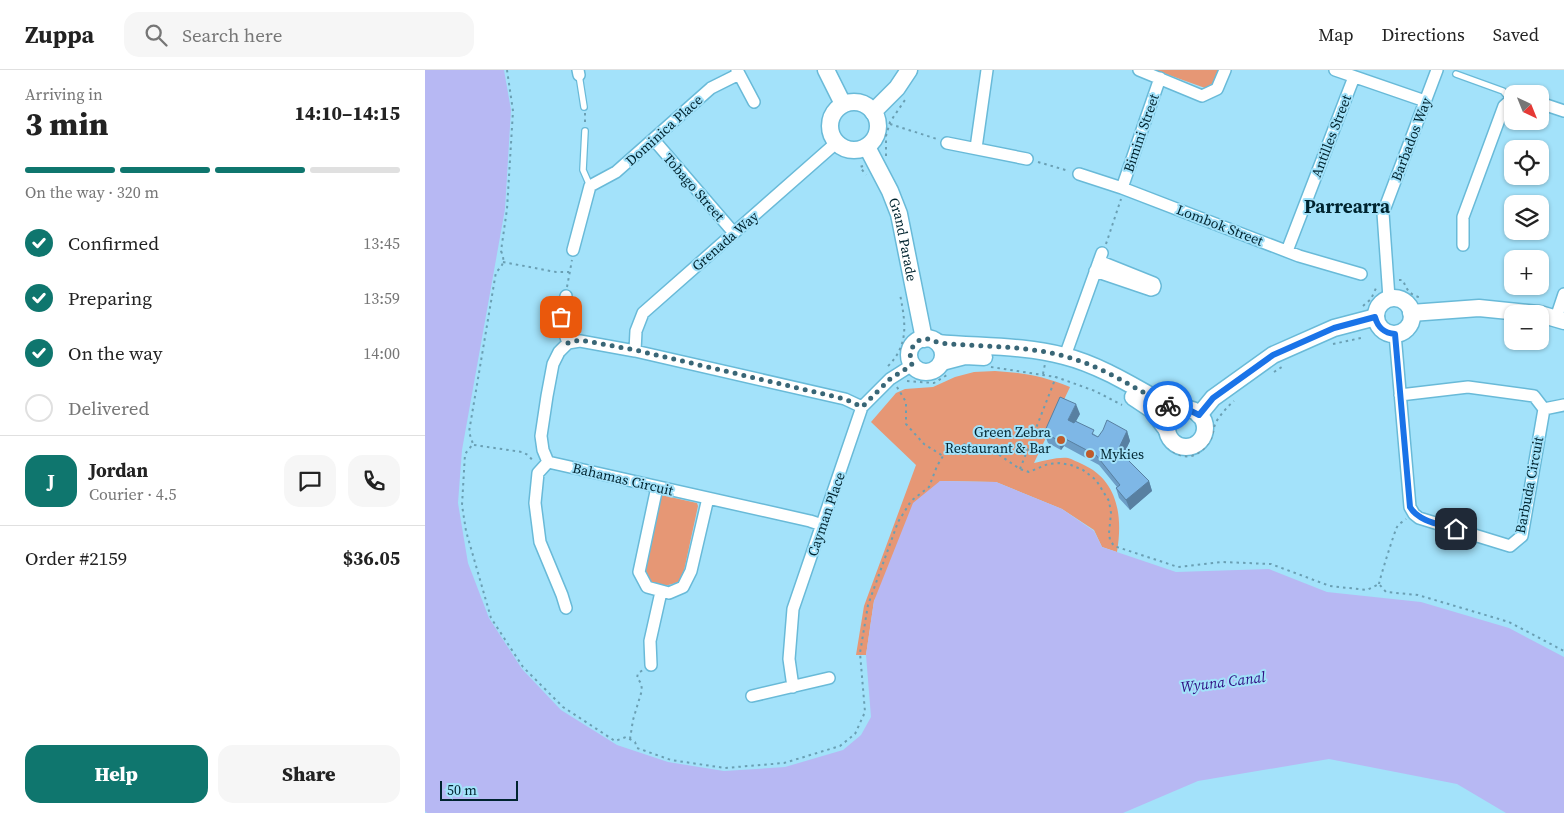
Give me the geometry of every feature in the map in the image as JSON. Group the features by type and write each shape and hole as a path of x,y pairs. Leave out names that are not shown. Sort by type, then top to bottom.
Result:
{"street":[{"path":"826,70 843,104"},
{"path":"873,112 897,88 909,70"},
{"path":"977,148 987,70"},
{"path":"1139,70 1202,96 1217,89 1225,70"},
{"path":"1335,70 1425,102"},
{"name":"Barbados Way","path":"1389,298 1383,213 1437,70"},
{"name":"Dominica Place","path":"590,186 616,172 711,88 738,72 754,102"},
{"name":"Antilles Street","path":"1287,251 1354,77"},
{"name":"Bimini Street","path":"1122,188 1160,78"},
{"path":"860,102 873,112 878,127 869,161 859,150 843,148 831,136 829,126 831,117 843,104 860,102"},
{"path":"1549,106 1564,111"},
{"path":"1463,245 1463,217 1504,109"},
{"name":"Tobago Street","path":"653,140 734,233"},
{"name":"Grenada Way","path":"635,350 636,331 643,313 836,143"},
{"path":"947,143 1027,159"},
{"name":"Grand Parade","path":"869,161 899,214 931,341"},
{"name":"Lombok Street","path":"1079,174 1122,188 1299,256 1361,274"},
{"path":"573,250 590,186"},
{"path":"1065,356 1099,262"},
{"path":"1549,317 1564,294"},
{"path":"566,296 561,317 568,343"},
{"path":"1389,298 1406,302 1411,313 1410,324 1401,332 1395,334 1380,328 1375,317 1377,307 1389,298"},
{"path":"1411,313 1479,308 1504,311"},
{"path":"1199,415 1213,398 1273,355 1334,328 1375,317"},
{"path":"1395,334 1410,507 1414,514"},
{"path":"566,608 563,595 540,542 535,504 537,473 548,462 543,450 541,436 553,364 559,352 568,343 580,340 635,350 845,399 862,407"},
{"path":"919,340 931,341 1022,348 1065,356 1131,384 1178,411 1189,410 1199,415 1203,421 1204,433 1201,439 1190,447 1178,446 1169,437 1164,435 1151,410 1125,392 1097,379 1060,366 1020,359 965,356 947,367 928,372 919,371 912,365 909,354 911,348 919,340"},
{"path":"931,341 943,352 947,367"},
{"name":"Cayman Place","path":"793,687 789,659 793,609 862,407 894,383 912,365"},
{"path":"1399,395 1468,387 1534,396 1544,409 1564,405"},
{"name":"Barbuda Circuit","path":"1414,514 1419,518 1510,546 1522,536 1544,409"},
{"path":"1164,435 1169,419 1178,411"},
{"name":"Bahamas Circuit","path":"548,462 822,525"},
{"path":"657,487 639,572 647,587 661,592 669,593 683,587 691,570 708,498"},
{"path":"651,665 650,641 661,592"},
{"path":"752,696 829,678"}],"lane":[{"path":"579,72 584,107"},
{"path":"1456,74 1504,92"},
{"path":"585,131 583,170 590,186"}],"path":[{"path":"473,444 469,432 496,272 502,267 504,257 501,251 507,210 513,111 507,70"},
{"path":"869,161 887,155 886,136 889,124 893,115 912,91"},
{"path":"584,107 585,131"},
{"path":"889,124 947,143"},
{"path":"1027,159 1079,174"},
{"path":"1099,262 1121,200 1122,188"},
{"path":"566,296 573,250"},
{"path":"503,262 556,272 569,272"},
{"path":"900,292 906,330 895,358 883,371 894,383 906,402 906,424 924,444 943,456"},
{"path":"1328,346 1361,338"},
{"path":"1267,376 1288,363"},
{"path":"894,383 909,381 933,383 947,367"},
{"path":"984,367 1056,377 1095,391 1123,406"},
{"path":"1019,469 1056,377"},
{"path":"1164,435 1168,448 1178,456 1184,457 1196,454 1211,440 1213,428 1222,412 1239,396"},
{"path":"473,444 465,454 462,505 466,531 491,618 523,667 563,707 615,741 626,737 635,742 637,748 671,760 725,768 784,763 840,746 855,734 865,712 860,653 868,605 898,522 911,501 929,487 943,456 957,447 968,443 978,444 1001,454 1008,462 1019,469 1029,472 1048,464 1059,463 1083,470 1096,480 1109,501 1111,513 1109,534 1114,546 1179,567 1222,562 1271,564 1330,586 1367,590 1379,584"},
{"path":"473,444 522,452 537,464 548,462"},
{"path":"1414,514 1398,524 1395,531 1379,579 1379,584 1386,592 1417,595 1509,622 1564,651"},
{"path":"630,739 633,720 642,690 641,683 637,678 639,673 651,665"}],"shaded area":[{"path":"1155,70 1220,70 1215,82 1205,88"},
{"path":"995,371 1033,376 1070,387 1034,463 1068,458 1094,471 1103,479 1110,489 1118,513 1119,539 1117,552 1102,547 1094,530 1062,509 996,482 940,481 874,601 866,655 856,655 864,606 916,465 871,422 896,393 905,389 933,387 955,377 974,372"},
{"path":"661,495 697,503 698,506 682,580 665,586 656,585 643,574"}],"water":[{"name":"Wyuna Canal","path":"425,70 504,70 511,110 505,209 462,450 458,503 468,563 489,618 522,669 561,710 617,745 668,762 724,771 785,767 843,750 861,735 871,717 866,655 874,601 913,503 940,481 996,482 1062,509 1094,531 1102,547 1176,572 1269,569 1327,592 1421,602 1509,628 1564,657 1564,813 1506,813 1457,784 1329,759 1198,781 1123,813 427,813 425,811"}],"building":[{"path":"1060,397 1076,404 1068,420 1074,423 1075,421 1094,430 1092,434 1098,437 1107,420 1127,431 1118,450 1149,481 1126,500 1116,488 1120,485 1096,455 1060,436 1058,440 1044,433"}],"way so far":[{"path":"561,317 568,343 580,340 635,350 845,399 862,407 890,379 912,365 909,354 911,348 924,338 938,343 1022,348 1065,356 1131,384 1168,406"}],"place":[{"name":"Green Zebra Restaurant & Bar","path":"1061,440"},
{"name":"Mykies","path":"1090,454"}],"district":[{"name":"Parrearra","path":"1347,206"}],"route":[{"path":"1168,406 1178,411 1189,410 1199,415 1213,398 1273,355 1334,328 1375,317 1380,328 1390,334 1395,334 1410,507 1419,518 1456,529"}]}
